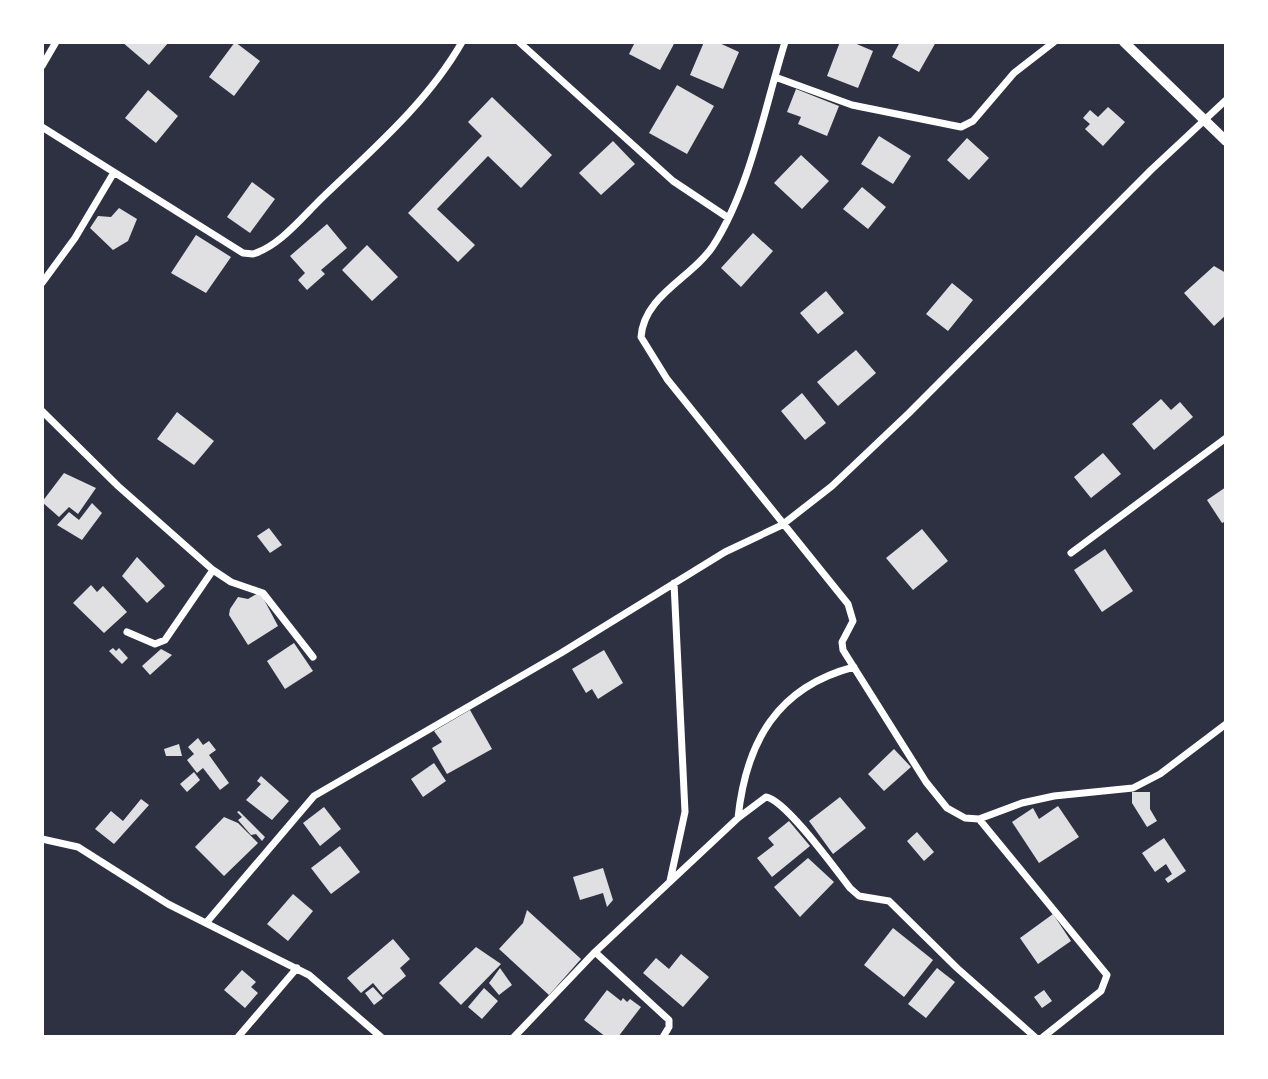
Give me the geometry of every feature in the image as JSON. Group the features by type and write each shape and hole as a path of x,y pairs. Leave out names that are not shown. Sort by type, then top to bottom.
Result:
{"main road":[{"path":"1124,42 1226,141"}],"street":[{"path":"42,65 56,42"},
{"path":"42,127 113,174 183,212 243,253 260,252 289,230 376,146 415,105 462,42"},
{"path":"519,42 673,181 727,217"},
{"path":"785,42 761,127 727,217 706,255 657,301 647,315 641,337 667,379 782,525 811,556 852,612 853,621 842,642 854,667 941,803 954,814 979,819 1022,803 1054,796 1143,784 1226,724"},
{"path":"775,77 852,106 961,127 973,121 1014,73 1054,42"},
{"path":"206,923 314,796 551,659 746,540 782,525 832,486 909,413 1151,170 1226,100"},
{"path":"42,283 75,238 113,174"},
{"path":"42,411 118,486 213,570 231,582 263,593 313,657"},
{"path":"1071,553 1226,438"},
{"path":"127,632 155,644 165,640 213,570"},
{"path":"669,884 685,812 674,583"},
{"path":"738,818 748,760 778,709 822,678 854,667"},
{"path":"514,1037 595,952 738,818 762,799 774,799 850,888 859,896 889,901 957,968 1035,1037"},
{"path":"979,819 1107,975 1101,991 1043,1037"},
{"path":"42,839 78,846 133,884 297,968 340,999 381,1037"},
{"path":"595,952 668,1020 669,1027 663,1037"},
{"path":"238,1037 297,968"}],"building":[{"path":"122,42 169,42 149,65"},
{"path":"235,42 260,61 234,96 209,77"},
{"path":"635,42 675,42 660,70 629,54"},
{"path":"704,42 717,42 739,52 723,89 690,75"},
{"path":"840,42 852,42 873,51 858,88 827,76"},
{"path":"900,42 936,42 919,72 892,57"},
{"path":"677,85 714,106 687,154 649,133"},
{"path":"796,89 839,106 827,136 798,124 801,117 787,112"},
{"path":"148,90 178,116 156,143 125,118"},
{"path":"492,97 552,155 521,188 488,156 437,209 475,245 458,262 408,213 482,136 468,122"},
{"path":"1108,107 1125,122 1103,146 1085,129 1090,124 1083,118 1090,110 1098,117"},
{"path":"879,136 911,156 893,184 861,164"},
{"path":"967,138 989,158 969,180 947,160"},
{"path":"613,141 635,164 601,195 579,173"},
{"path":"801,155 829,181 802,209 774,183"},
{"path":"252,182 275,199 250,233 227,217"},
{"path":"862,187 886,207 868,229 843,209"},
{"path":"119,208 137,219 128,241 113,250 90,228 98,216 111,217"},
{"path":"327,224 347,248 321,270 325,274 307,290 298,280 305,273 290,256"},
{"path":"753,233 773,251 741,287 721,268"},
{"path":"196,235 231,257 206,293 171,273"},
{"path":"367,245 398,277 372,301 342,270"},
{"path":"1214,266 1226,273 1226,315 1214,326 1184,293"},
{"path":"952,283 973,300 948,331 926,314"},
{"path":"826,291 844,313 818,334 800,313"},
{"path":"856,350 876,373 838,406 817,382"},
{"path":"802,393 826,423 805,440 781,411"},
{"path":"1161,399 1171,410 1180,402 1193,417 1154,450 1132,424"},
{"path":"177,412 214,441 194,465 157,439"},
{"path":"1103,453 1121,474 1091,498 1074,477"},
{"path":"64,473 96,488 78,514 69,507 59,517 42,502"},
{"path":"1226,487 1226,521 1222,523 1207,500"},
{"path":"92,503 102,513 82,540 57,525 69,512 79,520"},
{"path":"269,528 282,545 270,553 257,536"},
{"path":"922,529 948,561 913,590 886,558"},
{"path":"1105,549 1133,591 1102,612 1074,570"},
{"path":"137,557 165,586 147,603 122,576"},
{"path":"91,585 97,592 103,586 127,612 104,633 73,603"},
{"path":"260,592 278,626 248,645 229,615 230,609 238,597 248,599"},
{"path":"294,643 313,671 285,689 267,661"},
{"path":"113,648 116,651 119,648 128,658 122,664 109,651"},
{"path":"161,649 172,655 150,675 142,666"},
{"path":"604,650 623,683 598,699 592,689 586,693 572,669"},
{"path":"470,710 492,749 447,774 432,748 442,742 434,731"},
{"path":"198,738 203,745 209,741 216,750 209,755 229,783 220,790 203,768 197,773 187,760 194,754 188,747"},
{"path":"179,744 182,756 166,756 164,749"},
{"path":"894,749 911,767 884,791 868,774"},
{"path":"434,763 446,781 423,797 411,779"},
{"path":"194,772 200,780 187,792 180,784"},
{"path":"261,776 289,801 272,820 246,800 261,784 257,781"},
{"path":"1132,792 1150,792 1150,809 1157,821 1147,827 1132,803"},
{"path":"840,797 866,828 833,854 809,821"},
{"path":"141,799 149,805 114,844 95,829 111,811 123,821"},
{"path":"1058,806 1079,837 1039,863 1012,822 1033,808 1039,819"},
{"path":"324,807 341,829 320,846 303,823"},
{"path":"237,812 265,837 262,841 256,834 251,835 238,820 242,817"},
{"path":"224,817 238,823 258,843 224,876 195,847"},
{"path":"789,821 810,846 772,877 757,858 774,845 768,838"},
{"path":"917,832 934,852 924,861 907,841"},
{"path":"1164,838 1186,871 1168,883 1165,879 1172,874 1166,864 1155,872 1142,853"},
{"path":"340,846 360,872 331,894 311,868"},
{"path":"808,858 834,882 800,917 774,887"},
{"path":"603,868 613,900 607,907 603,893 580,900 573,877"},
{"path":"293,894 313,911 288,941 267,924"},
{"path":"527,910 581,959 549,995 499,949 523,923"},
{"path":"1053,914 1071,941 1038,964 1020,938"},
{"path":"893,928 933,960 904,997 864,965"},
{"path":"393,939 410,959 400,968 406,976 383,995 373,983 361,993 347,978"},
{"path":"476,947 501,964 461,1005 439,983"},
{"path":"681,954 709,977 683,1007 643,973 656,958 669,969"},
{"path":"500,968 512,985 499,995 489,983"},
{"path":"937,968 955,982 926,1018 908,1004"},
{"path":"242,970 256,982 251,987 258,993 245,1008 224,990"},
{"path":"373,987 383,998 374,1005 365,993"},
{"path":"484,988 498,1001 482,1019 468,1007"},
{"path":"607,990 621,1001 623,998 627,1002 630,999 641,1007 618,1037 606,1037 584,1020"},
{"path":"1044,990 1052,1001 1042,1008 1034,997"}]}
